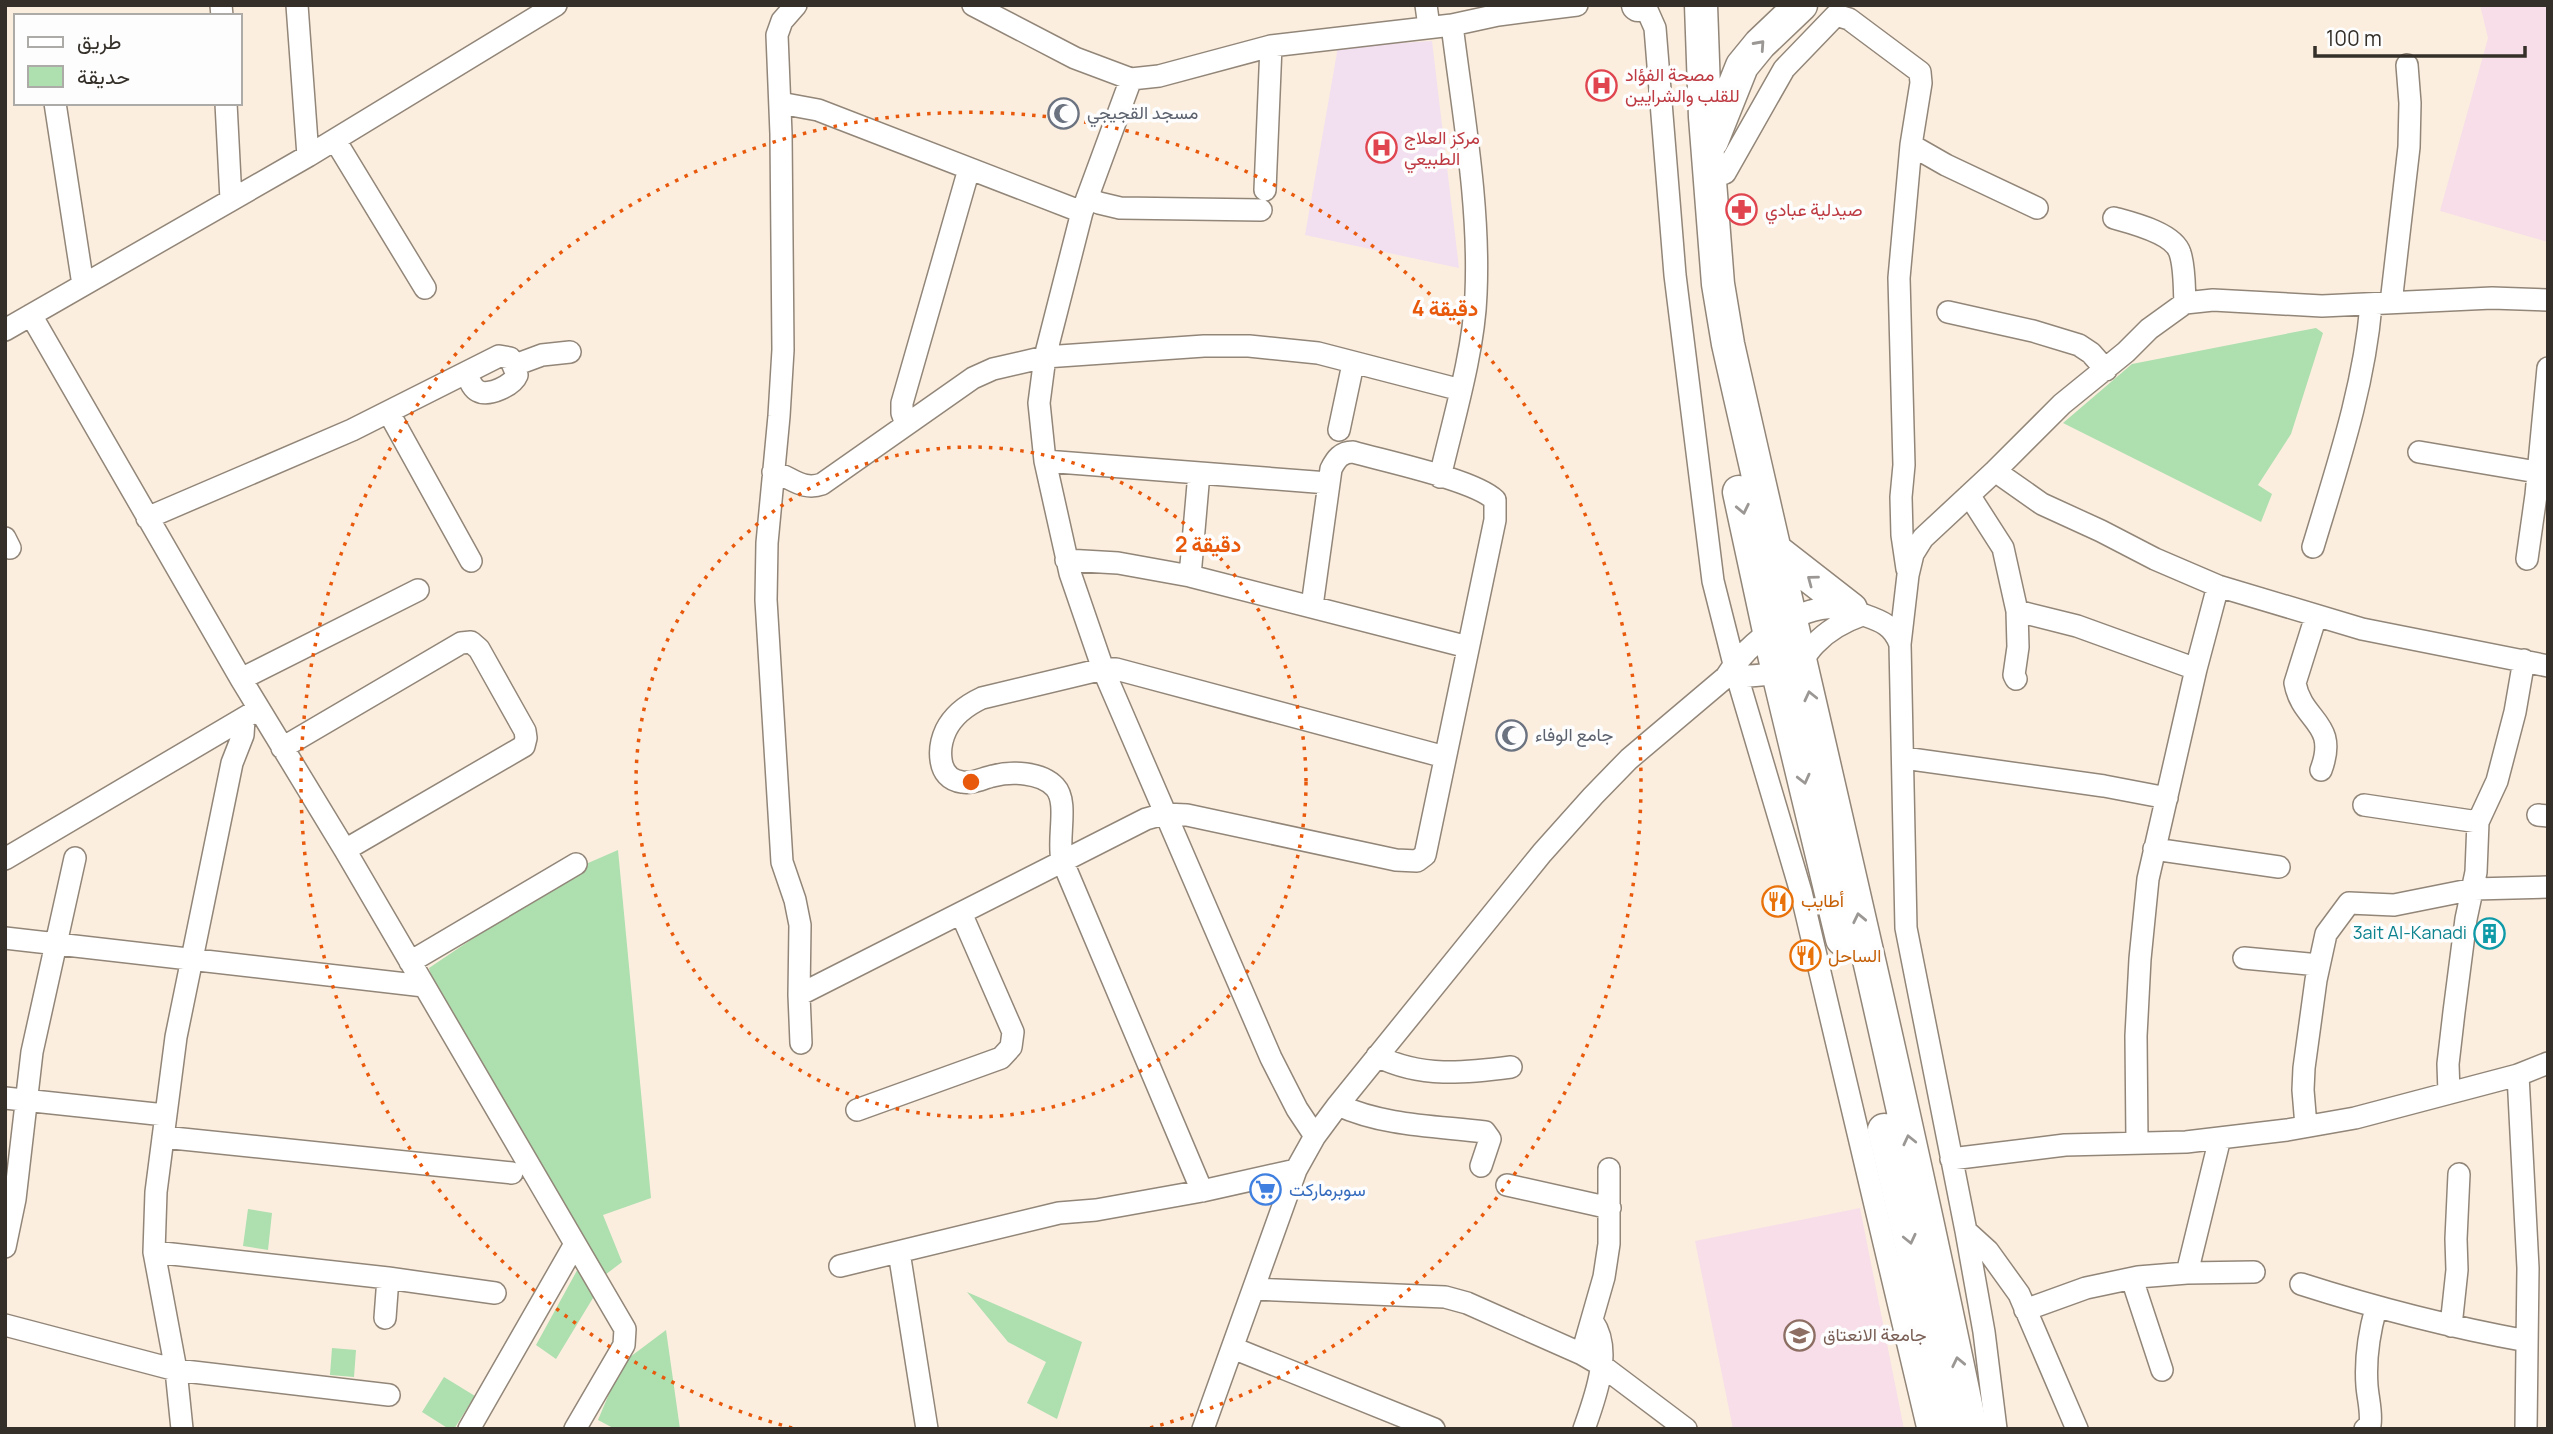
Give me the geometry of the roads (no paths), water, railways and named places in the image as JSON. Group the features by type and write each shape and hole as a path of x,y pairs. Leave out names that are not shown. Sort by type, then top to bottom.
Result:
{"highway":[{"path":"1679,5 1688,165 1699,291 1708,346 1883,1028 1933,1241 1971,1429"},
{"path":"1701,5 1718,284 1774,549 1780,627"},
{"path":"1709,163 1742,66 1760,44 1801,5"},
{"path":"1774,549 1856,612"},
{"path":"1790,666 1817,831 1910,1240 1948,1429"}],"street":[{"path":"297,5 308,156"},
{"path":"5,330 308,156 556,5"},
{"path":"796,5 786,15 778,35 783,350 767,543 766,600 782,862 800,925 799,995 802,1043"},
{"path":"973,5 1075,58 1130,79 1159,76 1271,46 1452,24 1577,5"},
{"path":"1426,5 1429,27"},
{"path":"1638,5 1647,10 1655,28 1675,275 1713,581 1732,672 1801,892 1928,1429"},
{"path":"1709,163 1725,173 1784,69 1836,15 1849,19 1920,72 1921,83 1911,145 1899,278 1904,465 1901,510 1908,575"},
{"path":"1440,477 1461,390 1476,296 1471,183 1452,24"},
{"path":"780,103 818,110 969,169 1084,205 1099,203 1120,208 1263,200 1271,46"},
{"path":"2313,547 2351,421 2369,336 2381,304 2410,124 2407,65"},
{"path":"1130,79 1084,205 1045,357 1039,403 1045,461 1066,560 1103,669 1284,1086 1315,1136"},
{"path":"55,105 83,285"},
{"path":"226,105 231,200"},
{"path":"335,140 425,288"},
{"path":"1911,145 1945,165 2037,208"},
{"path":"906,424 902,403 969,169"},
{"path":"2114,218 2160,234 2178,248 2182,262 2185,303"},
{"path":"1996,1429 1984,1332 1966,1231 1906,928 1900,644 1913,554 1923,538 2062,404 2106,370 2149,329 2185,303 2213,300 2322,306 2492,298 2548,300"},
{"path":"1948,312 2033,331 2080,345 2106,370"},
{"path":"31,315 241,679 251,714 282,748 345,850 625,1329 626,1339 621,1351 575,1429"},
{"path":"774,472 803,486 816,486 973,378 993,369 1045,357 1204,346 1294,349 1461,390"},
{"path":"147,519 389,413 499,356 506,356 515,365 542,355 570,352"},
{"path":"1339,430 1353,363"},
{"path":"2526,559 2548,368"},
{"path":"389,413 471,561"},
{"path":"799,995 1062,860 1164,814 1187,815 1396,860 1417,861 1425,855 1495,520 1495,500 1477,488 1353,452 1345,452 1337,458 1331,469 1311,606"},
{"path":"2419,452 2537,472"},
{"path":"1045,461 1328,483"},
{"path":"1995,471 2042,504 2218,586 2362,629 2548,666"},
{"path":"1189,576 1199,473"},
{"path":"1969,495 2003,548 2017,611 2016,679"},
{"path":"1066,560 1118,563 1189,576 1468,647"},
{"path":"2137,1142 2136,1036 2140,959 2154,849 2218,586"},
{"path":"241,679 418,590"},
{"path":"1203,1429 1296,1170 1315,1136 1542,853 1629,760 1732,672 1751,647 1780,627 1817,609 1856,612 1887,625 1896,633 1900,644"},
{"path":"2017,611 2077,626 2196,669"},
{"path":"1732,672 1790,666 1831,629 1856,612"},
{"path":"2316,616 2295,684 2303,704 2323,729 2326,743 2321,769"},
{"path":"282,748 461,643 471,642 479,649 525,732 524,746 345,850"},
{"path":"2449,1093 2448,1064 2466,919 2474,889 2477,822 2497,781 2517,702 2524,660"},
{"path":"1202,1191 1062,860 1059,839 1062,802 1055,787 1039,778 1019,774 995,775 966,783 954,780 942,767 940,760 943,738 958,713 982,698 1103,669 1116,669 1445,757"},
{"path":"5,859 251,714"},
{"path":"182,1429 176,1370 155,1252 155,1206 176,1037 191,960 232,763 251,714"},
{"path":"1904,758 2090,784 2166,798"},
{"path":"2364,805 2477,822"},
{"path":"2154,849 2279,867"},
{"path":"5,1247 16,1099 39,1015 75,858"},
{"path":"410,962 576,863"},
{"path":"2306,1126 2304,1068 2319,965 2329,927 2337,921 2349,903 2394,905 2474,889 2548,887"},
{"path":"857,1110 1001,1058 1011,1047 1013,1032 961,913"},
{"path":"5,938 424,986"},
{"path":"2244,958 2319,965"},
{"path":"1377,1056 1407,1069 1429,1073 1466,1072 1511,1066"},
{"path":"1951,1159 2039,1147 2186,1142 2306,1126 2355,1118 2518,1075 2548,1063"},
{"path":"2518,1075 2528,1268 2526,1429"},
{"path":"16,1099 164,1126 512,1173"},
{"path":"1338,1105 1369,1116 1422,1126 1485,1132 1490,1139 1481,1166"},
{"path":"2187,1273 2220,1138"},
{"path":"1582,1354 1593,1322 1609,1244 1609,1169"},
{"path":"840,1266 1059,1213 1096,1210 1202,1191 1296,1170"},
{"path":"2451,1326 2457,1270 2459,1174"},
{"path":"1507,1185 1610,1208"},
{"path":"1966,1231 1988,1251 2019,1294 2077,1429"},
{"path":"470,1429 575,1244"},
{"path":"899,1251 927,1429"},
{"path":"155,1252 495,1293"},
{"path":"2025,1310 2086,1288 2132,1279 2187,1273 2254,1272"},
{"path":"385,1318 388,1278"},
{"path":"2132,1279 2162,1370"},
{"path":"2301,1284 2376,1308 2527,1341"},
{"path":"1254,1289 1445,1297 1467,1303 1582,1354 1601,1365 1686,1429"},
{"path":"2365,1429 2370,1425 2371,1418 2367,1384 2368,1341 2376,1308"},
{"path":"1584,1429 1601,1365 1603,1346 1593,1322"},
{"path":"5,1325 176,1370 390,1395"},
{"path":"1233,1348 1434,1429"}],"place":[{"name":"مصحة الفؤاد للقلب والشرايين","path":"1602,85"},
{"name":"مسجد القجيجي","path":"1064,113"},
{"name":"مركز العلاج الطبيعي","path":"1381,148"},
{"name":"صيدلية عبادي","path":"1742,210"},
{"name":"جامع الوفاء","path":"1512,735"},
{"name":"أطايب","path":"1778,901"},
{"name":"3ait Al-Kanadi","path":"2490,933"},
{"name":"الساحل","path":"1805,956"},
{"name":"سوبرماركت","path":"1266,1190"},
{"name":"جامعة الانعتاق","path":"1800,1335"}]}
